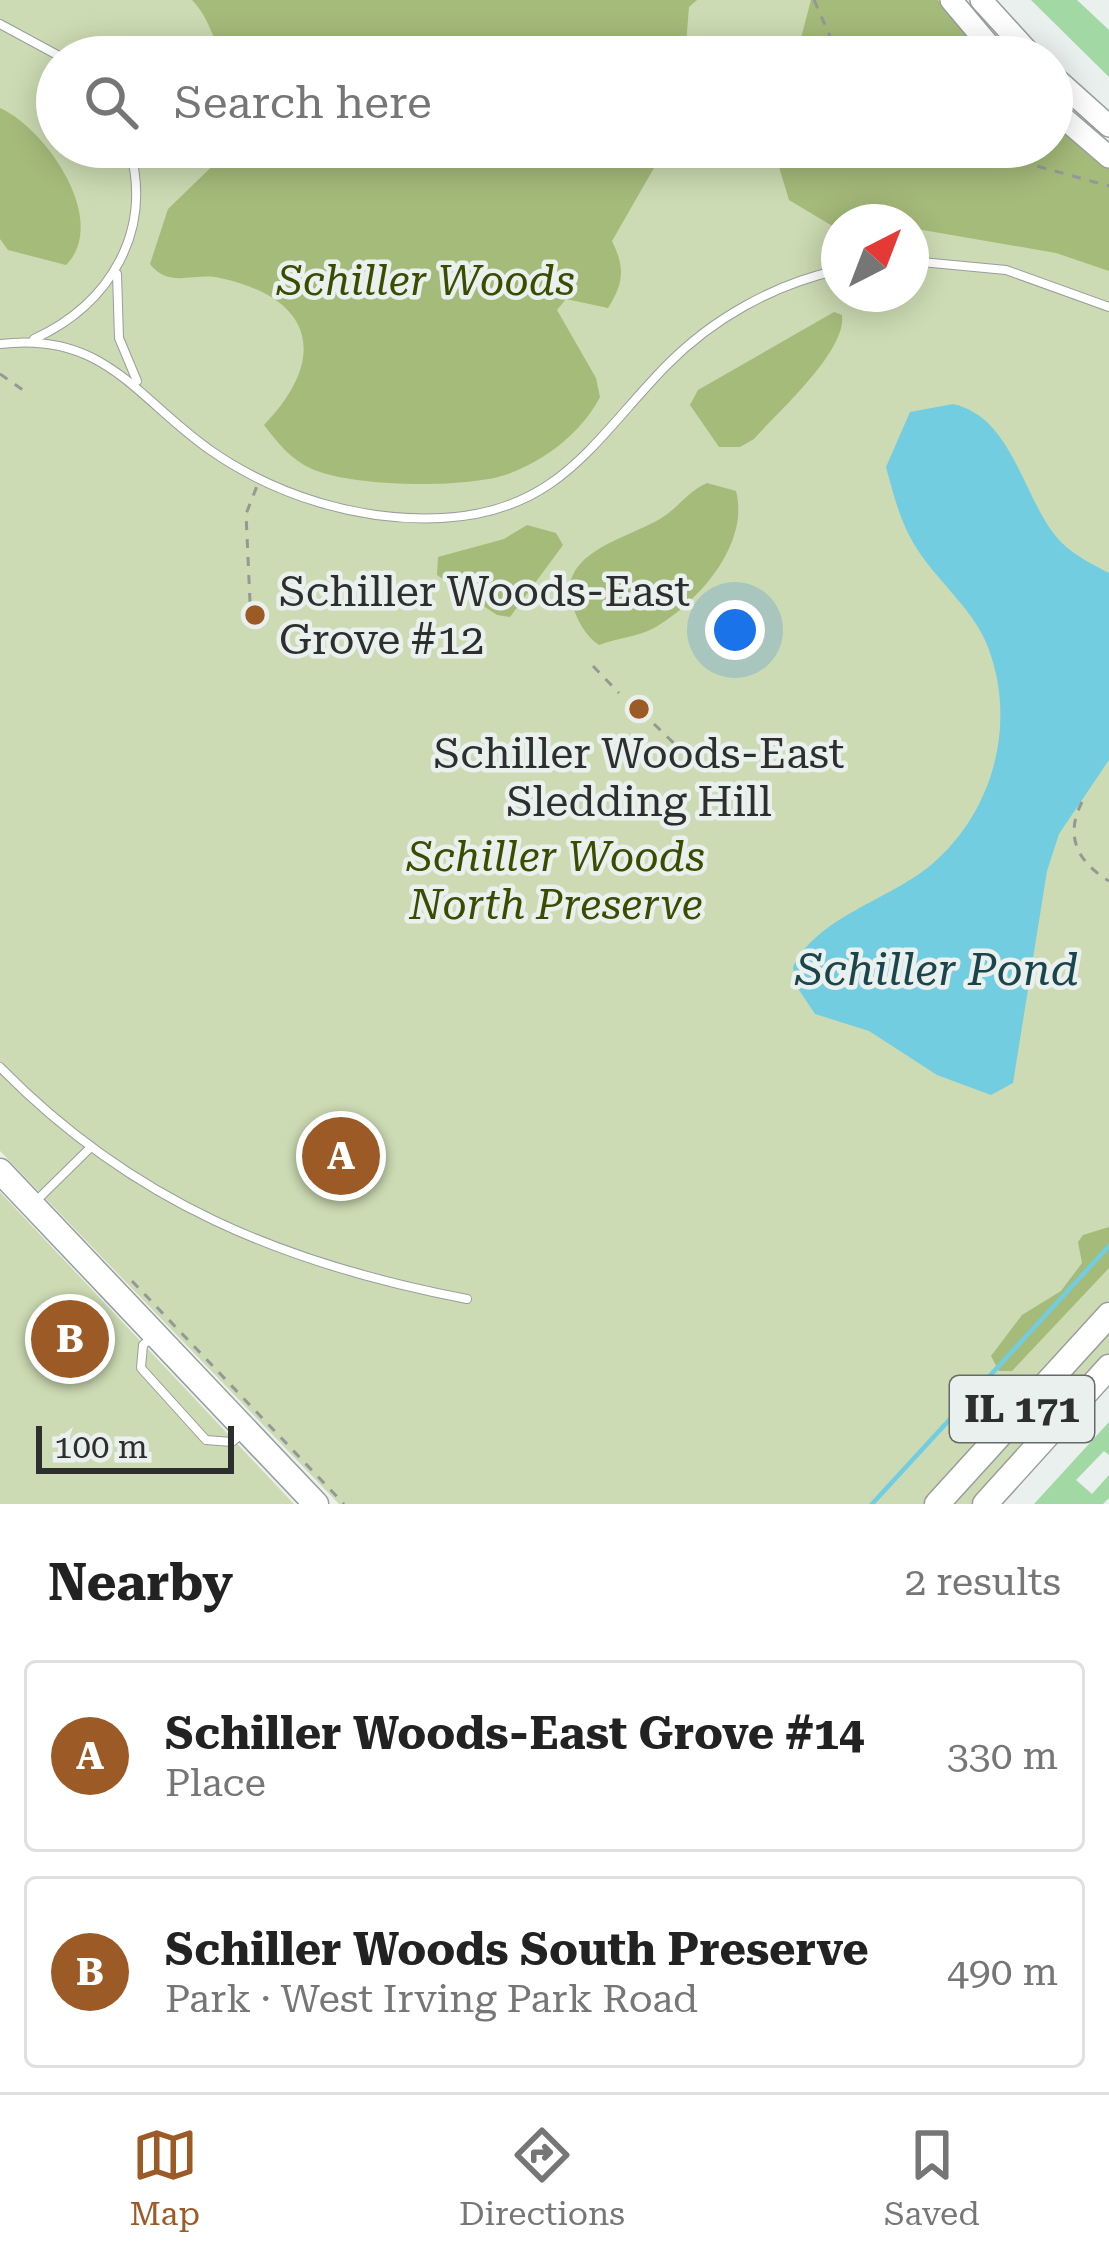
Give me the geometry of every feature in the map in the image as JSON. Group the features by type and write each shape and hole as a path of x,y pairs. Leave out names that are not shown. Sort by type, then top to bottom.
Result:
{"main road":[{"path":"951,0 981,36"},
{"path":"981,0 1014,36"},
{"path":"1073,94 1109,126"},
{"path":"1073,126 1109,157"},
{"path":"0,1171 316,1504"},
{"name":"IL 171","path":"937,1504 1109,1315"},
{"name":"IL 171","path":"985,1504 1109,1367"}],"lane":[{"path":"0,24 36,43"},
{"path":"132,168 137,204 118,270 119,338 141,387"},
{"path":"929,263 1006,270 1109,307"},
{"path":"32,340 86,308 118,270"},
{"path":"0,344 32,340 89,356 141,387 208,448 261,479 338,508 391,517 460,517 516,503 577,466 667,365 720,321 778,290 821,276"},
{"path":"0,1067 91,1147 176,1202 260,1245 363,1278 467,1299"},
{"path":"32,1205 91,1147"},
{"path":"155,1334 143,1345 141,1368 206,1440 232,1442 247,1430"}],"path":[{"path":"814,0 830,36"},
{"path":"1044,168 1109,186"},
{"path":"0,374 23,390"},
{"path":"250,602 246,514 261,479"},
{"path":"593,666 620,693"},
{"path":"654,724 687,756"},
{"path":"1082,802 1070,826 1072,837 1083,859 1109,881"},
{"path":"124,1275 344,1504"}],"green space":[{"name":"Schiller Woods North Preserve","path":"0,0 938,0 968,36 36,36 36,168 1073,168 1073,155 1109,169 1109,1300 924,1504 339,1504 0,1151"},
{"path":"192,0 697,0 689,7 687,36 214,36"},
{"path":"811,0 938,0 968,36 802,36"},
{"path":"0,108 36,136 36,168 60,168 81,224 78,246 66,265 8,250 0,239"},
{"path":"1073,138 1109,169 1109,271 1056,253 929,231 929,204 821,204 821,219 789,200 779,168 1073,168"},
{"name":"Schiller Woods","path":"210,168 654,168 612,241 621,275 608,308 566,299 557,310 596,378 600,397 583,422 549,453 508,474 466,482 354,479 298,461 264,425 298,377 302,334 276,300 252,287 220,278 174,278 157,272 150,264 168,209"},
{"path":"834,312 842,315 841,330 823,363 754,439 740,447 719,447 690,405 698,390"},
{"path":"707,483 736,491 735,531 717,570 687,604 654,628 599,645 583,628 573,607 574,573 598,549 663,517"},
{"path":"527,525 556,533 563,545 510,617 497,615 437,575 438,557 504,539"},
{"path":"0,1192 294,1504 0,1504"},
{"path":"1109,1227 1109,1268 1012,1371 999,1371 991,1356 1022,1315 1061,1291 1082,1263 1078,1242 1083,1235"},
{"path":"1109,1326 1109,1353 972,1504 950,1504"}],"water":[{"name":"Schiller Pond","path":"953,404 991,426 1061,542 1109,573 1109,760 1059,834 1047,871 1013,1083 991,1095 937,1075 869,1031 815,1014 795,984 793,967 819,935 914,877 953,843 985,791 995,762 1000,700 985,640 914,544 886,467 910,412"}],"building":[{"path":"1031,0 1077,0 1109,30 1109,77 1073,41 1073,36 1067,36"},
{"path":"1109,1422 1109,1455 1104,1451 1076,1480 1092,1494 1109,1475 1109,1498 1103,1504 1034,1504"}],"waterway":[{"path":"872,1504 1109,1246"}],"place":[{"name":"Schiller Woods-East Grove #12","path":"255,615"},
{"name":"Schiller Woods-East Sledding Hill","path":"639,709"},
{"name":"Schiller Woods-East Grove #14","path":"341,1156"},
{"name":"Schiller Woods South Preserve","path":"70,1339"}]}
